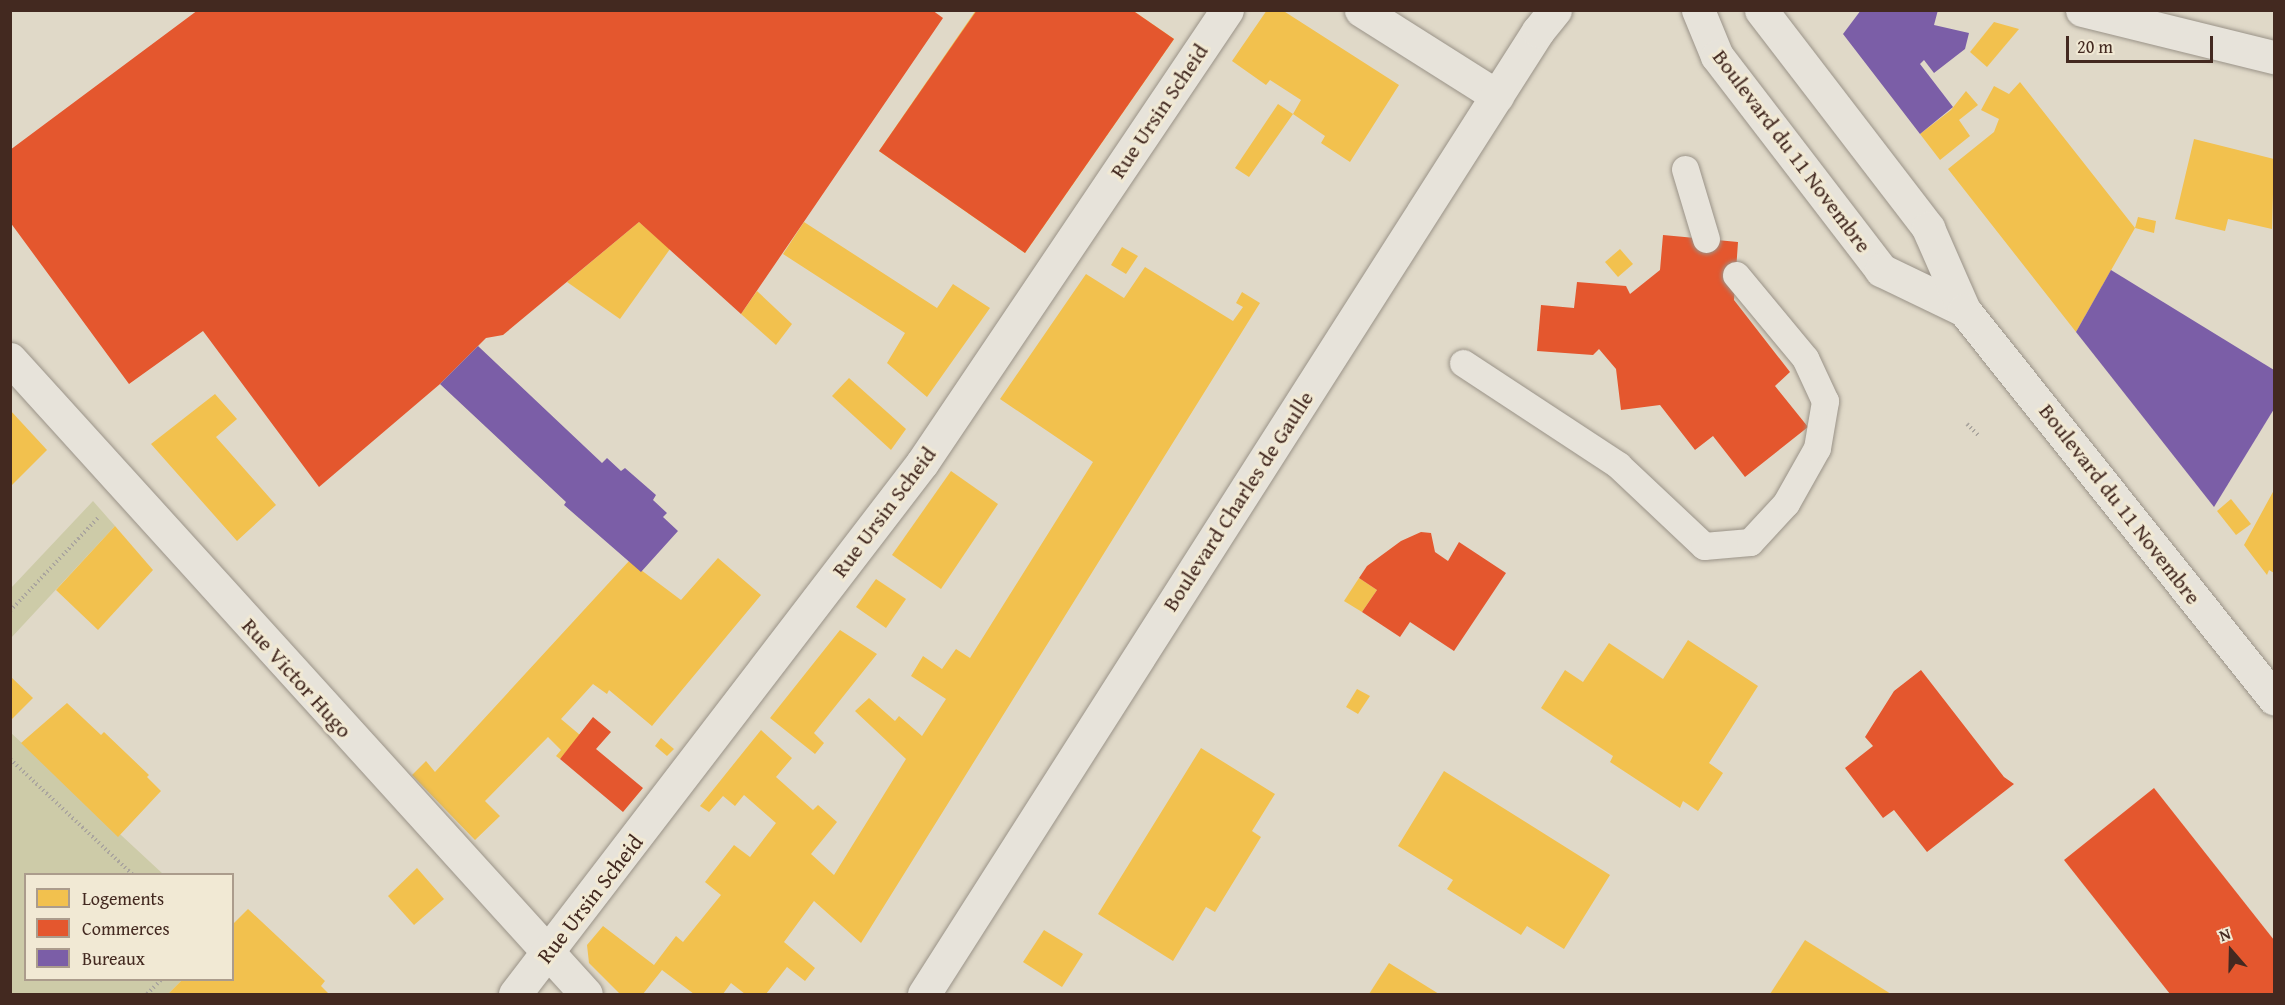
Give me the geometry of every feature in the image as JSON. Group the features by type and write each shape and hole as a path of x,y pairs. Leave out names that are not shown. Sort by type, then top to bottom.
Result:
{"street":[{"name":"Rue Ursin Scheid","path":"515,994 922,463 1227,10"},
{"path":"1361,10 1497,96"},
{"name":"Boulevard Charles de Gaulle","path":"924,994 1497,96 1555,10"},
{"name":"Boulevard du 11 Novembre","path":"1698,10 1717,56 1881,270 1964,310"},
{"name":"Boulevard du 11 Novembre","path":"1761,10 1928,228 1964,310 2274,699"},
{"path":"2082,10 2274,57"},
{"name":"Rue Victor Hugo","path":"10,360 547,955 586,994"}],"lane":[{"path":"1685,169 1706,239"},
{"path":"1463,363 1618,465 1704,546 1750,542 1786,503 1817,448 1825,400 1805,358 1736,275"}],"path":[{"path":"1967,424 1979,436"},
{"path":"10,611 126,488"},
{"path":"10,759 131,873"},
{"path":"147,994 160,981"}],"shaded area":[{"path":"93,501 115,526 11,638 11,588"},
{"path":"10,732 162,873 24,873 24,981 181,981 168,994 11,994"}],"building: Logements":[{"path":"976,10 1132,10 1174,39 1025,253 879,151"},
{"path":"1267,10 1282,10 1399,85 1350,162 1321,143 1325,136 1293,114 1301,100 1270,80 1266,85 1232,61"},
{"path":"1994,22 2019,29 1987,67 1970,52"},
{"path":"2020,82 2135,228 2076,332 1948,169 1994,132 1999,119 1981,110 1994,86 2009,94"},
{"path":"1966,91 1978,105 1959,120 1970,136 1940,160 1920,134 1951,110"},
{"path":"1278,104 1293,114 1249,177 1235,168"},
{"path":"2194,139 2274,159 2272,229 2228,219 2225,231 2175,219"},
{"path":"2138,217 2156,221 2154,233 2135,228"},
{"path":"639,222 670,249 620,319 567,282"},
{"path":"804,222 937,308 953,284 990,308 927,397 887,363 905,333 783,254"},
{"path":"1122,247 1138,256 1126,274 1111,265"},
{"path":"1620,249 1633,264 1618,277 1605,262"},
{"path":"1145,267 1233,321 1243,307 1236,303 1242,292 1260,303 861,943 814,901 784,942 815,968 805,981 787,967 766,994 745,994 731,983 723,994 694,994 662,970 643,994 620,994 589,963 587,945 603,926 654,965 676,936 683,942 721,895 705,882 734,845 750,857 776,823 744,795 735,806 723,796 709,812 700,806 761,730 792,758 776,777 813,810 818,805 837,822 811,854 834,875 906,759 855,711 869,698 895,721 899,716 922,736 946,699 911,676 923,656 942,669 956,649 970,658 1093,462 1000,399 1086,274 1124,298"},
{"path":"757,291 792,324 776,345 741,314"},
{"path":"849,378 906,429 891,450 832,396"},
{"path":"215,394 237,419 216,437 276,505 237,541 151,444"},
{"path":"10,410 47,450 10,487"},
{"path":"951,471 998,504 941,589 892,555"},
{"path":"2274,490 2274,573 2269,570 2267,575 2244,545"},
{"path":"2231,499 2251,524 2236,535 2217,511"},
{"path":"115,526 153,570 98,630 56,590"},
{"path":"718,558 761,595 652,726 609,690 607,694 593,684 561,719 580,735 560,759 556,756 561,750 548,737 485,801 500,816 475,840 412,775 426,761 435,772 629,561 681,600"},
{"path":"1359,578 1377,590 1362,612 1344,601"},
{"path":"876,579 906,599 886,628 856,607"},
{"path":"840,630 877,654 814,733 824,743 815,754 770,718"},
{"path":"1688,640 1758,686 1709,763 1723,773 1698,811 1683,801 1680,808 1610,762 1613,756 1541,708 1565,670 1583,682 1609,643 1663,679"},
{"path":"10,676 33,698 10,721"},
{"path":"1357,689 1370,696 1358,714 1346,707"},
{"path":"67,703 101,735 104,732 149,775 147,777 161,791 118,837 21,743"},
{"path":"661,738 674,749 667,756 655,746"},
{"path":"1201,748 1275,794 1252,831 1261,837 1215,912 1206,907 1173,961 1098,914"},
{"path":"1444,771 1610,875 1564,949 1527,926 1521,935 1447,889 1453,880 1398,846"},
{"path":"417,868 444,899 414,925 388,896"},
{"path":"248,909 325,981 321,986 329,994 168,994 181,981 234,981 234,923"},
{"path":"1044,930 1083,954 1062,987 1023,962"},
{"path":"1805,940 1891,994 1770,994"},
{"path":"1389,963 1439,994 1369,994"}],"building: Commerces":[{"path":"198,10 932,10 943,18 741,314 639,222 503,335 486,338 440,384 319,487 203,331 129,384 10,222 10,150"},
{"path":"977,10 1132,10 1174,39 1025,253 879,151"},
{"path":"1663,235 1738,242 1734,300 1790,372 1775,386 1808,427 1745,477 1713,436 1695,450 1660,405 1621,410 1616,369 1599,349 1593,355 1537,351 1541,305 1574,308 1577,282 1626,286 1630,294 1660,270"},
{"path":"1421,532 1431,533 1435,552 1448,561 1459,542 1506,573 1454,651 1410,622 1400,637 1362,612 1377,590 1359,578 1367,566 1401,541"},
{"path":"1921,670 2004,777 2014,784 1927,852 1894,810 1883,818 1845,768 1873,746 1865,737 1894,691"},
{"path":"593,717 611,732 596,749 643,788 623,812 560,759"},
{"path":"2154,788 2274,940 2274,994 2170,994 2064,860"}],"building: Bureaux":[{"path":"1861,10 1938,10 1934,25 1969,33 1965,49 1934,73 1924,60 1920,64 1953,107 1920,134 1843,34"},
{"path":"2111,270 2274,370 2274,409 2214,507 2076,332"},
{"path":"478,346 602,463 607,458 621,471 625,468 656,495 653,500 667,513 663,517 678,531 641,572 564,505 566,502 440,384"}]}
